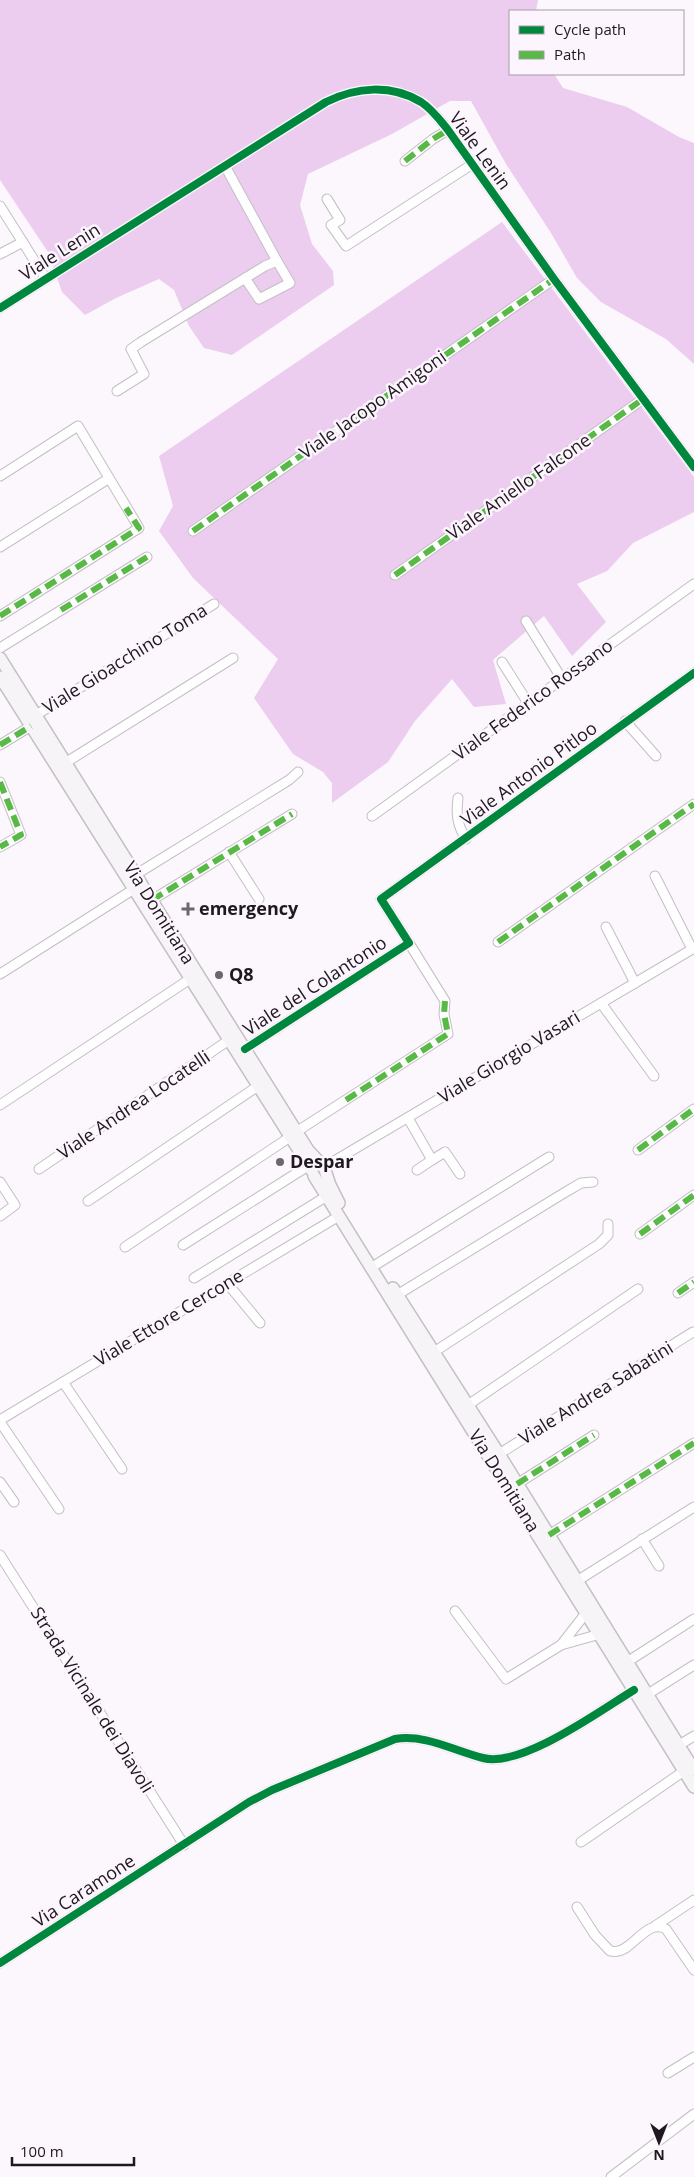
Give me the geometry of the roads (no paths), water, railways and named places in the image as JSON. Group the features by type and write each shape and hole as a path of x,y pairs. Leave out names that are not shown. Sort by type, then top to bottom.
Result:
{"main road":[{"name":"Via Domitiana","path":"0,658 245,1050 293,1134"},
{"name":"Via Domitiana","path":"0,677 258,1086 318,1169 499,1454 679,1745 694,1787"},
{"name":"Via Domitiana","path":"318,1169 327,1196 339,1216 634,1690 689,1770"}],"street":[{"name":"Viale Lenin","path":"0,308 326,102 353,91 384,90 410,96 433,112 448,130 554,279 694,466"},
{"path":"405,161 448,130"},
{"path":"327,199 340,220 331,225 346,246 471,164"},
{"path":"225,166 290,283 258,299 245,278"},
{"path":"0,206 46,279"},
{"path":"0,254 23,242"},
{"path":"117,392 144,374 131,349 245,278 277,261"},
{"name":"Viale Jacopo Amigoni","path":"193,531 554,279"},
{"name":"Viale Aniello Falcone","path":"395,575 643,398"},
{"path":"0,476 78,426 138,528 0,616"},
{"path":"0,547 108,479"},
{"path":"0,648 147,557"},
{"name":"Viale Federico Rossano","path":"372,816 694,584"},
{"name":"Viale Gioacchino Toma","path":"36,715 214,604"},
{"path":"526,621 562,679"},
{"path":"65,762 233,658"},
{"path":"502,662 528,703"},
{"name":"Viale Antonio Pitloo","path":"382,899 625,721 694,673"},
{"path":"625,721 656,756"},
{"path":"0,745 31,726"},
{"path":"135,875 289,780 298,772"},
{"path":"0,782 21,835 0,847"},
{"path":"458,798 456,812 459,829 466,839"},
{"path":"498,942 694,804"},
{"path":"152,900 292,814"},
{"path":"229,852 259,898"},
{"path":"655,876 693,948"},
{"path":"0,974 134,890"},
{"name":"Viale del Colantonio","path":"245,1050 409,943 382,899"},
{"path":"606,926 635,982"},
{"path":"125,1248 293,1134 448,1034 444,1014 445,1001 409,943"},
{"name":"Viale Giorgio Vasari","path":"183,1245 408,1118 693,948"},
{"path":"0,1105 190,979"},
{"path":"601,1003 654,1076"},
{"name":"Viale Andrea Locatelli","path":"39,1169 229,1040"},
{"path":"88,1201 258,1086"},
{"path":"638,1150 694,1110"},
{"path":"408,1118 432,1160"},
{"path":"416,1170 445,1152 460,1174"},
{"path":"377,1264 550,1157"},
{"path":"0,1182 15,1205 0,1216"},
{"path":"397,1295 564,1192 581,1183 593,1182"},
{"path":"640,1234 694,1195"},
{"path":"194,1278 327,1196"},
{"name":"Viale Ettore Cercone","path":"0,1421 339,1216"},
{"path":"434,1352 599,1244 608,1235 608,1224"},
{"path":"678,1293 694,1282"},
{"path":"227,1283 260,1323"},
{"path":"468,1405 638,1289"},
{"name":"Viale Andrea Sabatini","path":"499,1454 693,1332"},
{"path":"63,1382 122,1469"},
{"path":"0,1421 58,1509"},
{"path":"517,1484 594,1435"},
{"path":"549,1535 694,1442"},
{"path":"0,1482 14,1502"},
{"path":"577,1580 694,1507"},
{"path":"642,1539 660,1566"},
{"name":"Strada Vicinale dei Diavoli","path":"0,1555 184,1845"},
{"path":"455,1611 506,1680 561,1645 600,1634"},
{"path":"561,1645 586,1613"},
{"path":"627,1662 694,1619"},
{"path":"648,1694 694,1665"},
{"name":"Via Caramone","path":"0,1963 260,1795 395,1739 407,1737 420,1738 484,1759 506,1759 549,1741 634,1690"},
{"path":"679,1745 694,1736"},
{"path":"581,1842 689,1770"},
{"path":"577,1907 595,1935 610,1951 620,1951 694,1900"},
{"path":"654,1927 662,1926 666,1929 694,1970"},
{"path":"668,2074 694,2057"},
{"path":"611,2177 694,2114"}],"place":[{"name":"emergency","path":"188,909"},
{"name":"Q8","path":"219,975"},
{"name":"Despar","path":"280,1162"}]}
